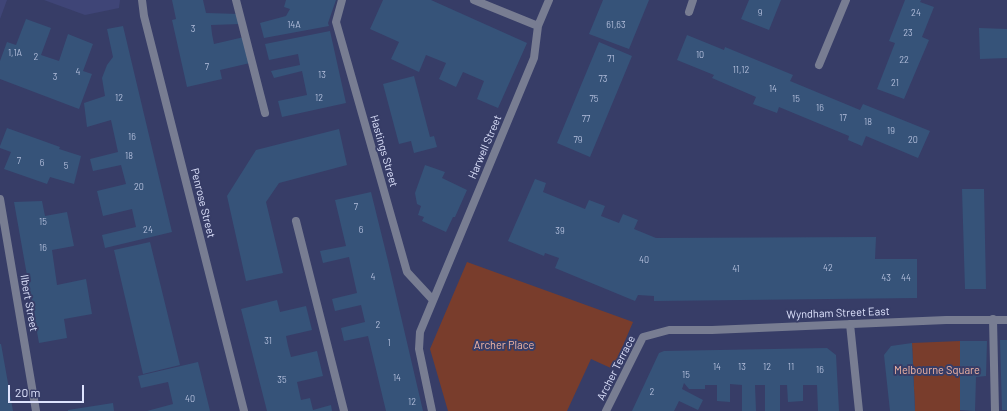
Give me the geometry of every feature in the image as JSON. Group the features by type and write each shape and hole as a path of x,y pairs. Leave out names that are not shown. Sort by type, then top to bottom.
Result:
{"street":[{"name":"Penrose Street","path":"142,0 144,16 244,411"},
{"path":"236,0 265,114"},
{"name":"Hastings Street","path":"342,0 336,22 407,272 432,299"},
{"path":"474,0 538,26"},
{"name":"Harwell Street","path":"432,411 419,349 420,332 432,299 534,58 538,26 549,0"},
{"path":"689,12 693,0"},
{"path":"819,65 846,0"},
{"name":"Ilbert Street","path":"0,199 36,411"},
{"path":"296,221 344,411"},
{"path":"993,319 995,411"},
{"name":"Wyndham Street East","path":"669,330 712,330 993,319 1007,320"},
{"path":"850,324 859,411"},
{"name":"Archer Terrace","path":"606,411 644,337 669,330"}],"shaded area":[{"path":"0,0 7,0 0,19"},
{"path":"44,0 120,0 119,8 85,15"}],"green space":[{"name":"Archer Place","path":"467,262 633,322 613,369 591,359 567,411 448,411 430,349"},
{"name":"Melbourne Square","path":"960,341 960,411 915,411 912,343"}],"building":[{"path":"172,0 203,0 206,13 239,14 240,24 211,25 214,44 244,37 250,63 220,70 222,79 187,87 172,20 176,19"},
{"path":"286,0 336,0 328,23 329,26 264,38 260,23 286,16 290,9 284,7"},
{"path":"383,0 431,0 527,43 498,108 477,99 484,81 463,72 456,87 439,79 446,63 426,55 419,72 391,59 399,42 370,29"},
{"path":"603,0 649,0 629,49 589,34"},
{"path":"749,0 781,0 769,30 741,19"},
{"path":"905,0 921,0 920,2 934,7 922,37 929,40 904,99 877,89 895,43 889,41"},
{"path":"26,19 51,28 41,55 59,61 68,34 93,44 83,71 92,74 79,109 0,79 0,61 7,42 16,45"},
{"path":"123,26 172,232 105,248 102,235 136,227 132,209 103,216 97,191 126,184 121,165 93,171 90,159 118,152 111,120 87,127 84,103 105,96 102,78 107,65 113,57 107,29"},
{"path":"979,28 1007,29 1007,58 980,59"},
{"path":"330,31 346,103 282,117 278,101 307,95 302,71 274,78 271,71 300,65 298,54 269,60 265,44"},
{"path":"687,35 724,50 725,47 793,75 790,81 860,110 863,104 930,131 918,158 866,136 862,146 848,140 849,136 779,107 777,113 753,104 756,97 712,78 714,75 677,60"},
{"path":"599,42 632,56 590,157 557,143"},
{"path":"414,76 430,137 434,136 437,147 414,153 411,141 399,144 383,84"},
{"path":"7,128 60,147 59,149 81,156 74,184 50,177 47,184 4,169 11,152 0,148"},
{"path":"339,129 347,165 279,183 266,202 283,273 246,281 227,196 256,150"},
{"path":"425,165 445,172 442,178 467,190 455,217 453,217 446,232 422,221 424,217 418,215 421,206 417,204 415,193"},
{"path":"535,179 546,183 543,192 585,209 589,200 605,206 601,216 619,223 623,214 638,220 634,229 656,238 876,237 875,259 917,259 917,298 654,301 654,296 638,295 635,301 555,268 559,258 545,253 544,256 508,241"},
{"path":"962,189 984,189 986,289 965,289"},
{"path":"371,192 423,411 386,411 368,336 344,341 341,328 365,322 361,305 335,311 332,299 357,293 349,257 323,263 320,251 346,246 335,200"},
{"path":"42,201 45,216 67,212 74,246 52,250 57,285 86,279 92,314 64,319 67,338 39,343 14,202"},
{"path":"150,242 180,365 143,374 114,250"},
{"path":"277,300 280,312 306,306 312,330 286,336 288,346 291,357 317,351 323,376 297,382 301,400 310,398 313,410 331,405 332,411 267,411 241,309"},
{"path":"1000,340 1007,340 1007,410 1002,410"},
{"path":"960,341 987,341 986,376 976,377 975,411 960,410"},
{"path":"912,343 915,411 890,411 884,355 891,346"},
{"path":"1,344 13,411 0,411"},
{"path":"827,348 836,355 839,411 818,411 817,385 803,385 803,401 788,402 787,385 780,385 780,411 765,411 765,385 755,385 756,411 742,411 742,385 730,384 730,402 717,401 717,385 705,385 705,389 689,389 684,383 682,389 703,400 698,410 679,401 674,411 632,411 659,353 664,351"},
{"path":"198,362 210,411 147,411 173,404 168,382 141,388 138,376"},
{"path":"113,403 114,411 68,411 68,410"}]}
